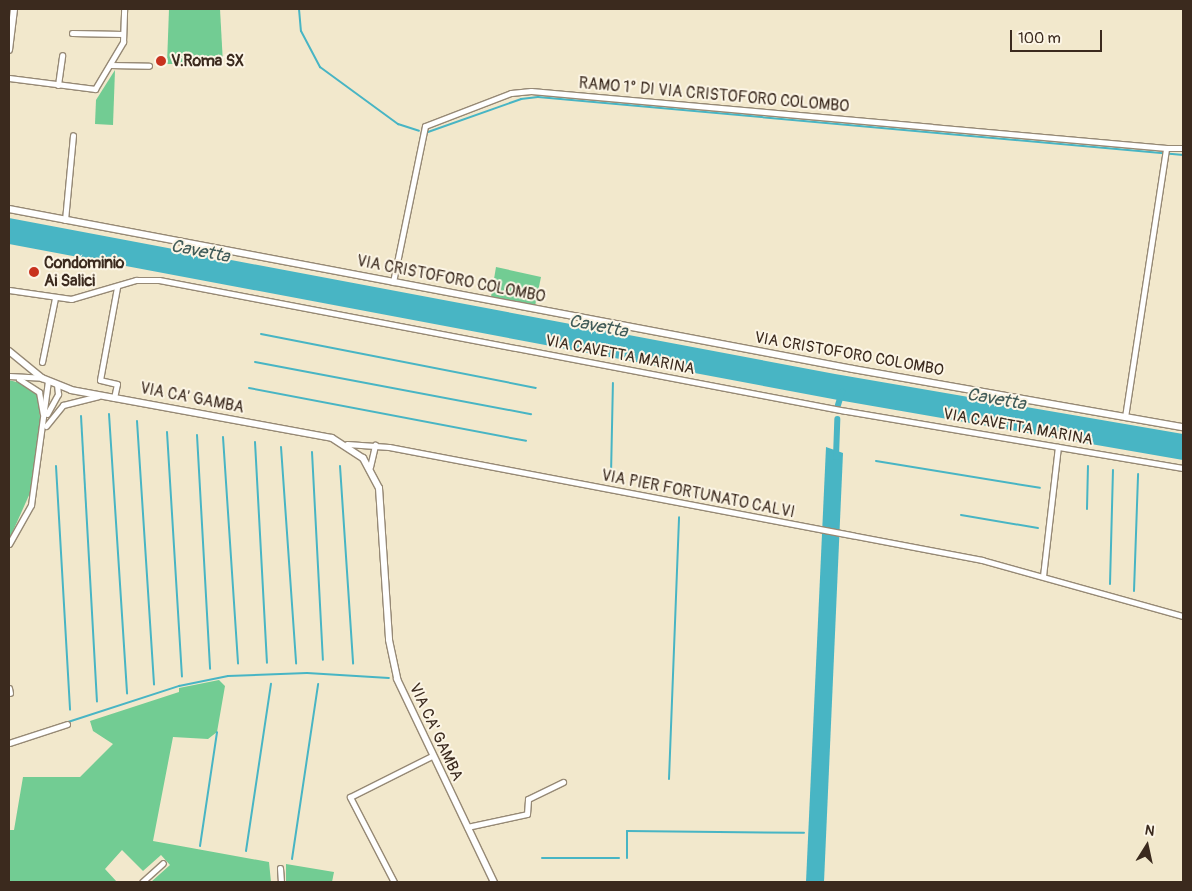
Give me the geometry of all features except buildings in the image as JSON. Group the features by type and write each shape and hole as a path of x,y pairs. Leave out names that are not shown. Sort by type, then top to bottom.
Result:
{"street":[{"path":"9,50 14,9"},
{"path":"9,78 95,89 110,65 123,34 124,9"},
{"path":"72,33 123,34"},
{"path":"58,85 62,55"},
{"path":"110,65 149,66"},
{"name":"RAMO 1° DI VIA CRISTOFORO COLOMBO","path":"393,282 425,126 511,93 531,91 1165,152"},
{"path":"65,220 73,135"},
{"path":"1125,417 1165,152 1183,148"},
{"name":"VIA CRISTOFORO COLOMBO","path":"9,209 393,282 1183,427"},
{"name":"VIA CAVETTA MARINA","path":"9,290 55,298 87,297 136,280 159,280 1058,447 1183,468"},
{"path":"114,398 117,384 100,380 116,286"},
{"path":"42,362 55,298"},
{"name":"VIA CA' GAMBA","path":"9,351 45,379 57,385 103,396 347,444 370,467 380,496 393,664 405,702 494,882"},
{"path":"9,376 19,379 39,392 44,424"},
{"path":"9,544 31,505 45,417 45,379 19,379"},
{"path":"45,417 58,394 57,385"},
{"path":"43,431 63,405 103,396"},
{"name":"VIA PIER FORTUNATO CALVI","path":"347,444 375,445 841,533 1043,576 1183,616"},
{"path":"370,467 375,445"},
{"path":"1043,576 1058,447"},
{"path":"9,743 67,724"},
{"path":"394,882 350,797 432,756"},
{"path":"467,827 527,814 528,798 563,782"},
{"path":"142,882 163,863"},
{"path":"280,868 281,882"}],"green space":[{"path":"169,9 220,9 223,64 167,64"},
{"path":"115,70 113,125 95,124 96,100"},
{"path":"496,267 541,277 535,306 491,297"},
{"path":"9,380 31,386 38,394 41,428 30,493 9,540"},
{"path":"219,680 225,686 217,732 208,739 173,737 153,841 269,862 271,882 151,882 170,865 161,855 143,871 122,850 105,869 117,882 9,882 9,830 14,830 23,777 80,777 113,744 93,731 90,721 179,692 179,688"},
{"path":"286,864 334,872 332,882 286,882"}],"water":[{"name":"Cavetta","path":"9,218 835,374 1183,434 1183,460 838,400 9,244"},
{"path":"826,447 843,453 824,882 806,882"}],"waterway":[{"path":"299,9 301,31 320,67 398,124 419,131"},
{"path":"428,132 521,99 538,97 1183,155"},
{"path":"261,334 536,388"},
{"path":"255,362 531,414"},
{"path":"611,475 613,383"},
{"path":"249,388 526,441"},
{"path":"838,405 842,392"},
{"path":"109,414 127,693"},
{"path":"81,416 97,702"},
{"path":"836,457 837,419"},
{"path":"137,421 154,684"},
{"path":"167,432 182,677"},
{"path":"197,435 210,669"},
{"path":"223,437 238,664"},
{"path":"255,442 267,663"},
{"path":"281,447 296,663"},
{"path":"312,452 323,660"},
{"path":"876,461 1040,488"},
{"path":"56,466 70,710"},
{"path":"340,466 353,664"},
{"path":"1087,509 1088,466"},
{"path":"1110,584 1113,470"},
{"path":"1134,591 1138,474"},
{"path":"961,515 1038,528"},
{"path":"669,779 679,517"},
{"path":"68,722 179,686 228,676 307,673 389,678"},
{"path":"246,851 271,684"},
{"path":"292,859 318,684"},
{"path":"200,846 217,732"},
{"path":"627,858 627,831 804,833"},
{"path":"542,858 619,858"}],"place":[{"name":"V.Roma SX","path":"161,61"},
{"name":"Condominio Ai Salici","path":"34,272"}]}
